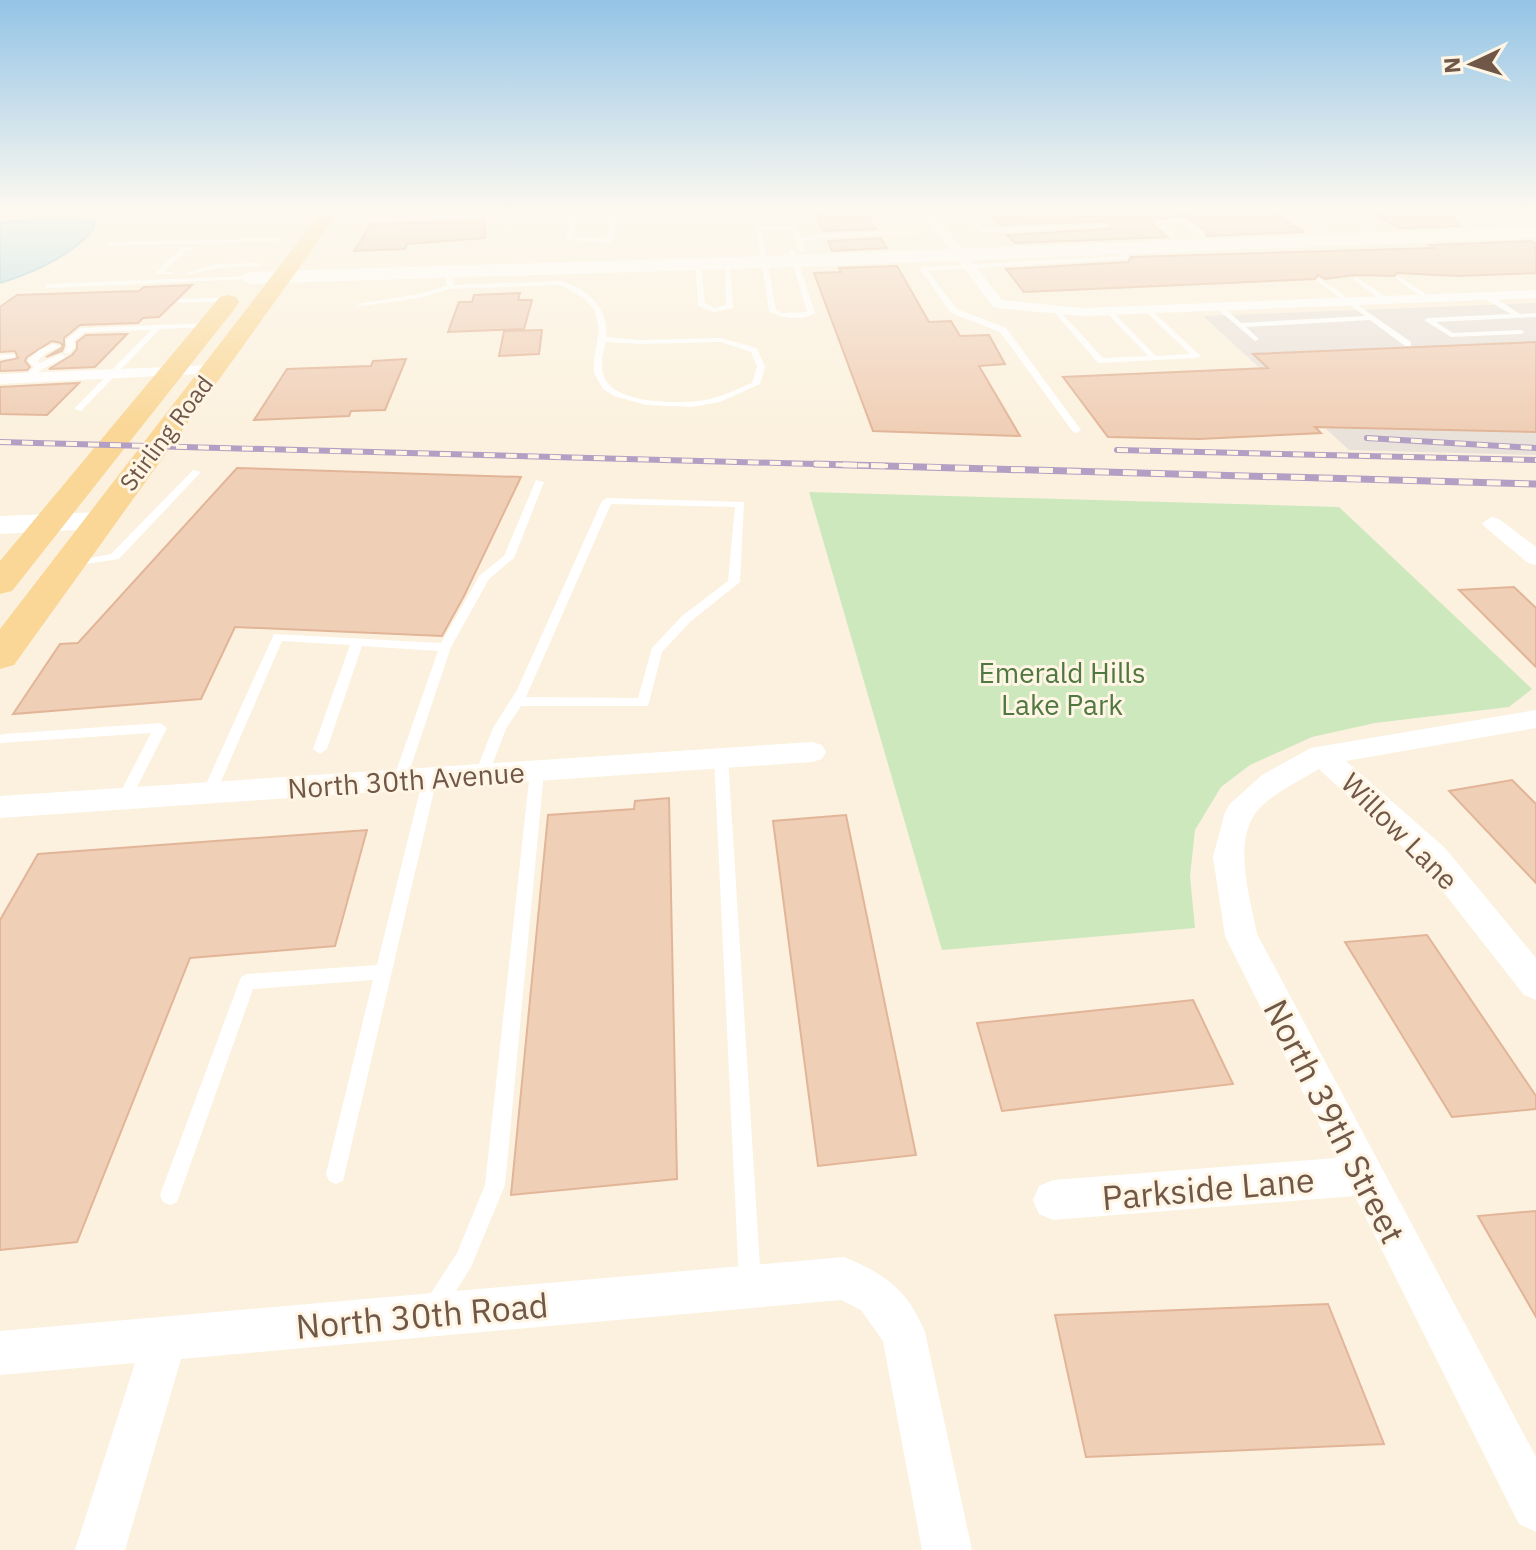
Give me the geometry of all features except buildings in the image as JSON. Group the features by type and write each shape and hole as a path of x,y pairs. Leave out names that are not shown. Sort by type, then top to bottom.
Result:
{"main road":[{"name":"Stirling Road","path":"0,583 231,299 249,283"},
{"name":"Stirling Road","path":"0,656 213,370 261,283"}],"street":[{"path":"981,283 998,304 1057,310 1149,310 1536,294"},
{"path":"0,379 50,358 112,374 213,370"},
{"path":"1492,523 1536,558"},
{"path":"0,525 42,531"},
{"path":"0,540 42,531 94,528"},
{"path":"1321,755 1536,719"},
{"name":"North 30th Avenue","path":"0,807 812,752"},
{"name":"Willow Lane","path":"1321,755 1434,857 1536,984"},
{"name":"North 39th Street","path":"1321,755 1272,783 1240,812 1228,857 1241,936 1536,1507"},
{"name":"Parkside Lane","path":"1053,1200 1363,1176"},
{"name":"North 30th Road","path":"0,1353 844,1278 876,1295 903,1332 947,1550"},
{"path":"100,1550 165,1338"}],"lane":[{"path":"47,286 96,283"},
{"path":"361,304 420,296 440,283"},
{"path":"561,283 577,287 597,305 603,339 597,356 600,379 610,392 635,400 669,405 704,403 756,384 761,367 754,350 721,340 640,342 603,339"},
{"path":"699,283 701,304 708,310 722,310 730,306 729,283"},
{"path":"768,283 773,311 781,315 808,315 811,313 804,283"},
{"path":"934,283 954,311 1003,330 1076,430"},
{"path":"1323,283 1408,344"},
{"path":"1362,283 1387,300"},
{"path":"1406,283 1430,299"},
{"path":"1486,296 1519,316"},
{"path":"181,301 231,299"},
{"path":"978,321 998,304"},
{"path":"1219,307 1255,339"},
{"path":"1057,310 1101,361 1197,356 1149,310"},
{"path":"1110,311 1154,358"},
{"path":"1521,332 1451,335 1428,320 1536,315"},
{"path":"1239,325 1372,318"},
{"path":"50,358 83,330 210,325"},
{"path":"78,409 158,327"},
{"path":"0,357 12,356"},
{"path":"67,565 115,557 196,472"},
{"path":"400,780 445,647 484,577 509,558 539,482"},
{"path":"482,774 500,728 517,701 607,501 740,504 734,582 686,619 656,651 643,703 517,701"},
{"path":"209,793 278,637 445,647"},
{"path":"320,749 357,642"},
{"path":"4,739 160,728 124,799"},
{"path":"721,758 750,1286"},
{"path":"429,1314 464,1260 495,1185 537,771"},
{"path":"336,1174 430,778"},
{"path":"170,1195 247,982 384,972"}],"shaded area":[{"path":"1536,303 1536,455 1349,450 1203,316"}],"green space":[{"name":"Emerald Hills Lake Park","path":"809,492 1339,507 1532,689 1509,707 1375,723 1312,737 1250,765 1221,787 1195,830 1190,876 1195,928 942,950"}],"railway":[{"path":"1367,438 1536,448"},
{"path":"0,442 853,465"},
{"path":"1117,450 1536,460"},
{"path":"815,464 853,465"},
{"path":"853,465 888,466"},
{"path":"853,465 1536,484"}]}
